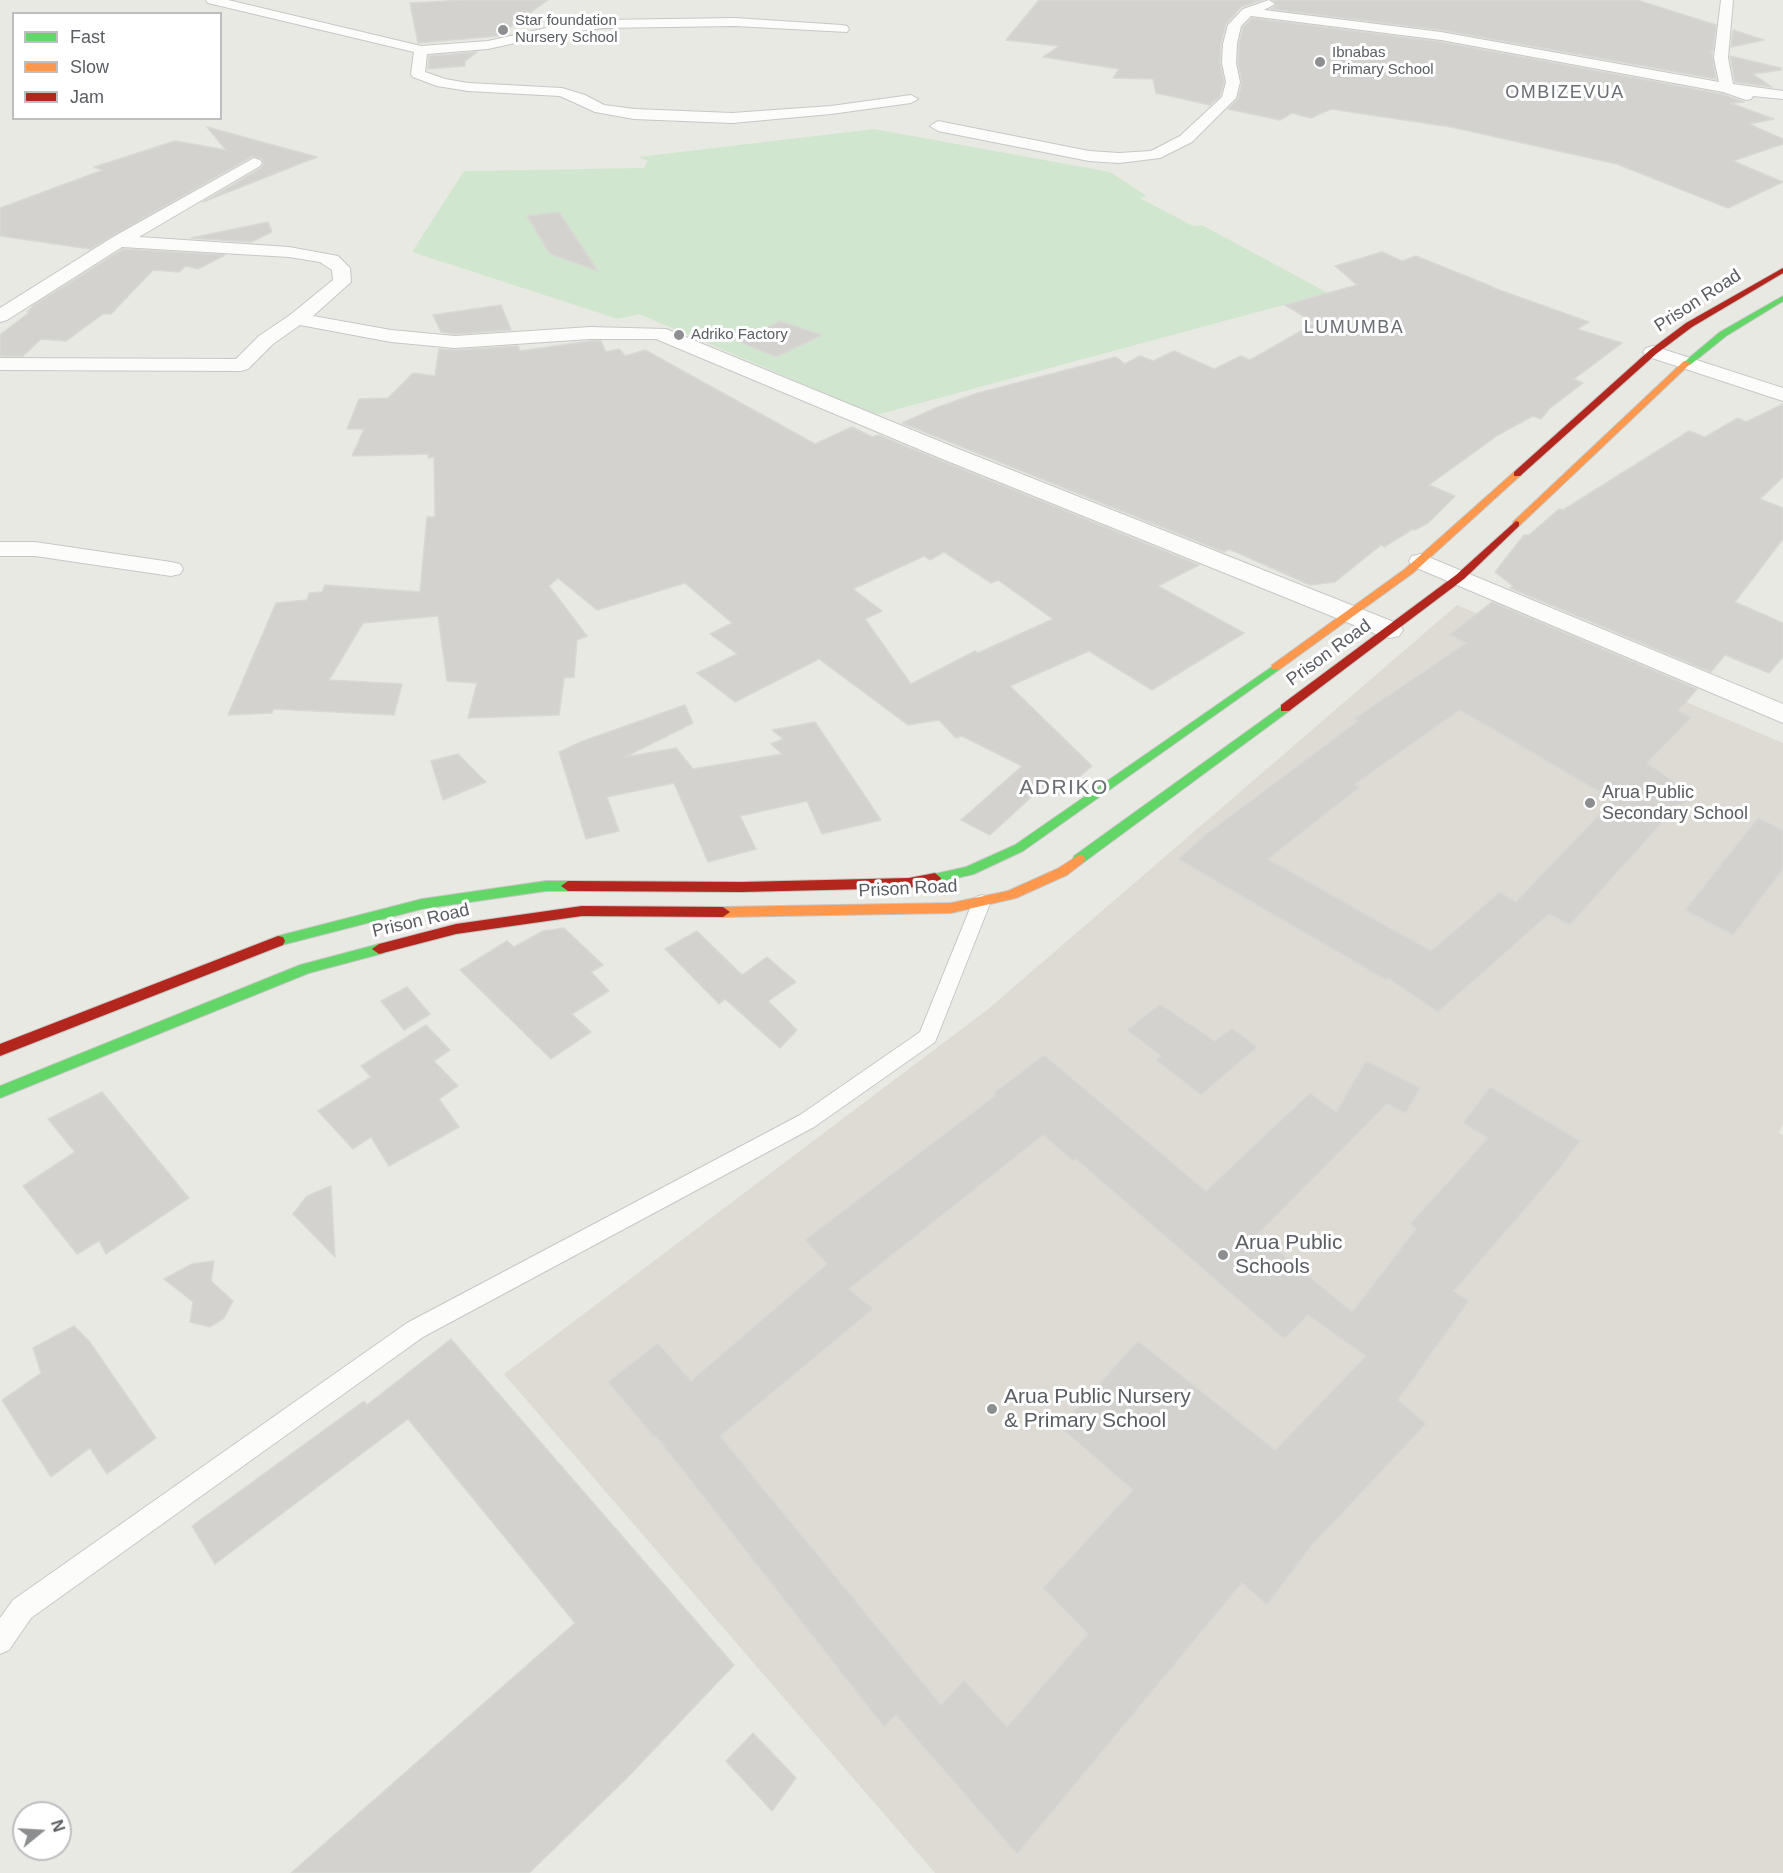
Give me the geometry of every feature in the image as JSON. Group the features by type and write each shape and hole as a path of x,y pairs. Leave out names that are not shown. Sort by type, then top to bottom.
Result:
{"street":[{"path":"212,0 421,50 466,48 512,41 560,29 603,24 735,22 842,29"},
{"path":"938,126 1089,156 1119,158 1154,154 1176,146 1220,109 1229,98 1233,82 1229,63 1230,44 1235,25 1248,12 1283,0"},
{"path":"1727,0 1721,58 1727,88"},
{"path":"1248,12 1441,36 1727,88 1783,94"},
{"path":"421,50 418,74 442,83 468,87 562,92 580,98 600,109 634,114 732,118 831,110 911,99"},
{"path":"1727,88 1769,106"},
{"path":"0,316 119,242 254,164"},
{"path":"0,364 241,365 266,340 297,319 342,282 341,268 332,261 289,252 119,242"},
{"name":"Prison Road","path":"0,1050 273,942 422,904 546,886 742,887 909,883 969,871 1019,848 1351,615 1421,561 1653,352 1689,325 1783,270"},
{"name":"Prison Road","path":"0,1092 305,969 456,929 582,911 825,911 951,908 1011,895 1062,872 1460,577 1687,363 1723,334 1783,298"},
{"path":"297,319 391,336 455,342 590,333 659,333 1390,630"},
{"path":"1653,352 1783,395"},
{"path":"0,549 35,549 171,568"},
{"path":"1421,561 1783,714"}],"lane":[{"path":"0,1641 22,1609 415,1330 807,1121 928,1037 982,901"}],"shaded area":[{"name":"Arua Public Schools","path":"1457,605 1783,743 1783,1124 1779,1133 1783,1135 1783,1873 935,1873 504,1374 987,1010"}],"green space":[{"path":"874,129 1110,172 1147,196 1140,198 1193,226 1202,225 1328,293 876,415 639,314 618,319 412,252 464,171 644,168 648,161 638,157"}],"building":[{"path":"465,0 548,0 498,36 418,43 410,3"},
{"path":"1039,0 1262,0 1241,7 1226,24 1221,43 1220,63 1224,82 1220,96 1210,105 1156,93 1153,79 1113,78 1119,69 1043,57 1059,46 1006,40"},
{"path":"1273,0 1637,0 1716,25 1713,51 1710,51 1716,79 1441,30 1271,9 1277,5"},
{"path":"1252,18 1441,42 1722,94 1744,102 1730,103 1774,119 1749,124 1783,139 1783,144 1733,161 1783,182 1728,208 1617,164 1451,127 1331,109 1311,118 1292,113 1280,120 1228,109 1238,99 1242,83 1238,63 1239,44 1243,27"},
{"path":"1733,30 1764,40 1731,47"},
{"path":"477,52 465,61 465,66 428,69 429,56"},
{"path":"1730,56 1781,68 1781,70 1753,74 1772,87 1735,82"},
{"path":"207,127 317,157 203,202 261,168 264,164 262,159 253,156 90,249 0,236 0,208 103,170 94,167 175,141 226,150"},
{"path":"559,212 598,271 550,254 527,216"},
{"path":"268,222 272,232 251,242 191,238"},
{"path":"123,249 225,255 198,269 186,266 179,272 153,270 111,314 103,314 66,341 41,339 23,356 0,356 0,335 30,312 27,312 34,305"},
{"path":"1382,252 1402,261 1416,256 1493,287 1491,287 1589,322 1577,329 1622,343 1574,379 1583,383 1549,409 1541,419 1533,416 1498,435 1429,485 1455,496 1428,523 1413,529 1384,547 1381,545 1335,582 1310,585 1229,549 1224,552 902,423 978,393 1116,357 1125,364 1140,356 1153,361 1174,351 1214,369 1241,356 1250,360 1315,323 1285,305 1357,285 1335,266"},
{"path":"501,305 511,330 455,334 441,332 433,315"},
{"path":"780,321 822,335 776,357 738,341"},
{"path":"591,341 601,341 606,352 619,349 625,356 645,350 815,444 852,427 872,437 878,435 1199,565 1158,586 1244,633 1152,690 1089,651 1010,686 1092,766 1058,795 1042,787 990,835 961,820 1022,766 962,736 956,738 939,720 908,725 819,659 735,702 697,673 737,654 710,634 732,623 685,583 597,610 558,578 549,586 587,636 577,640 574,677 564,678 559,715 468,718 477,683 447,681 438,616 363,623 329,680 402,684 394,715 274,709 272,713 228,715 276,603 307,600 309,593 322,592 325,585 420,592 427,517 435,517 434,457 428,458 429,454 352,456 364,429 347,429 359,399 388,398 413,373 435,376 439,349 518,346 520,351","holes":["944,552 991,583 998,580 1053,619 978,653 975,651 911,684 865,619 882,611 853,589 924,556 930,560"]},
{"path":"1783,404 1783,477 1760,499 1783,508 1783,539 1735,602 1783,623 1783,657 1769,673 1725,655 1711,672 1510,588 1513,586 1495,572 1524,535 1529,535 1559,509 1563,510 1689,431 1705,437 1738,418 1746,422"},
{"path":"1492,602 1697,689 1678,711 1692,717 1647,763 1696,797 1675,808 1570,925 1549,914 1438,1012 1388,978 1386,980 1178,859 1209,832 1358,721 1354,719 1466,643 1449,635","holes":["1460,710 1613,800 1516,902 1500,892 1431,951 1268,859 1360,787 1355,784"]},
{"path":"685,705 693,723 625,757 676,748 693,769 782,754 771,744 783,739 772,730 815,722 881,820 822,834 807,801 740,816 756,849 708,862 674,783 607,797 619,831 586,839 559,752 583,741"},
{"path":"458,754 486,782 443,800 431,761"},
{"path":"1758,818 1783,830 1783,869 1733,935 1685,910"},
{"path":"564,928 603,965 591,972 609,991 572,1014 591,1032 551,1059 460,970 507,941 514,947 543,931"},
{"path":"697,931 742,975 767,957 796,982 768,1001 797,1030 780,1048 725,999 719,1004 665,949"},
{"path":"407,987 430,1014 404,1030 381,1001"},
{"path":"1160,1004 1215,1041 1232,1028 1257,1047 1201,1095 1156,1060 1161,1056 1127,1030"},
{"path":"426,1025 450,1050 434,1061 458,1086 439,1099 459,1127 389,1166 371,1137 353,1149 318,1111 371,1077 361,1066"},
{"path":"1044,1055 1206,1191 1310,1093 1336,1112 1366,1061 1420,1088 1406,1113 1387,1104 1258,1234 1352,1312 1416,1229 1410,1224 1488,1138 1463,1123 1490,1087 1580,1141 1557,1172 1454,1291 1469,1301 1398,1400 1426,1424 1311,1546 1267,1605 1242,1583 1017,1854 896,1715 884,1727 656,1436 655,1438 608,1382 658,1343 691,1381 827,1264 805,1240 996,1095 994,1093","holes":["1043,1135 1073,1161 1076,1159 1284,1339 1308,1315 1366,1356 1275,1450 1138,1341 1060,1427 1133,1490 1043,1588 1088,1634 1007,1727 964,1680 941,1705 720,1436 873,1309 849,1289"]},
{"path":"102,1092 189,1198 106,1254 99,1241 77,1254 23,1186 75,1152 48,1119"},
{"path":"331,1186 335,1257 293,1214 307,1196"},
{"path":"214,1261 211,1281 233,1301 224,1318 210,1327 190,1322 193,1302 164,1279 192,1264"},
{"path":"74,1326 89,1341 156,1438 107,1474 90,1448 51,1477 2,1400 41,1373 33,1348"},
{"path":"451,1339 734,1665 626,1779 529,1873 291,1873 575,1623 408,1419 215,1564 192,1526 364,1401 367,1405"},
{"path":"753,1733 796,1778 772,1811 726,1761"}],"traffic: fast":[{"path":"1687,363 1723,334 1783,298"},
{"path":"935,878 969,871 1019,848 1276,667"},
{"path":"1079,859 1285,708"},
{"path":"278,941 422,904 546,886 568,886"},
{"path":"0,1092 305,969 379,949"}],"traffic: slow":[{"path":"1516,524 1687,363"},
{"path":"1276,667 1409,571 1517,474"},
{"path":"723,912 951,908 1011,895 1062,872 1079,859"}],"traffic: jam":[{"path":"1517,474 1653,352 1689,325 1783,270"},
{"path":"1285,708 1460,577 1516,524"},
{"path":"568,886 742,887 909,883 935,878"},
{"path":"379,949 456,929 582,911 723,912"},
{"path":"0,1050 278,941"}],"place":[{"name":"Star foundation Nursery School","path":"503,30"},
{"name":"Ibnabas Primary School","path":"1320,62"},
{"name":"Adriko Factory","path":"679,335"},
{"name":"Arua Public Secondary School","path":"1590,803"},
{"name":"Arua Public Schools","path":"1223,1255"},
{"name":"Arua Public Nursery & Primary School","path":"992,1409"}],"district":[{"name":"OMBIZEVUA","path":"1565,93"},
{"name":"LUMUMBA","path":"1354,328"},
{"name":"ADRIKO","path":"1064,788"}]}
